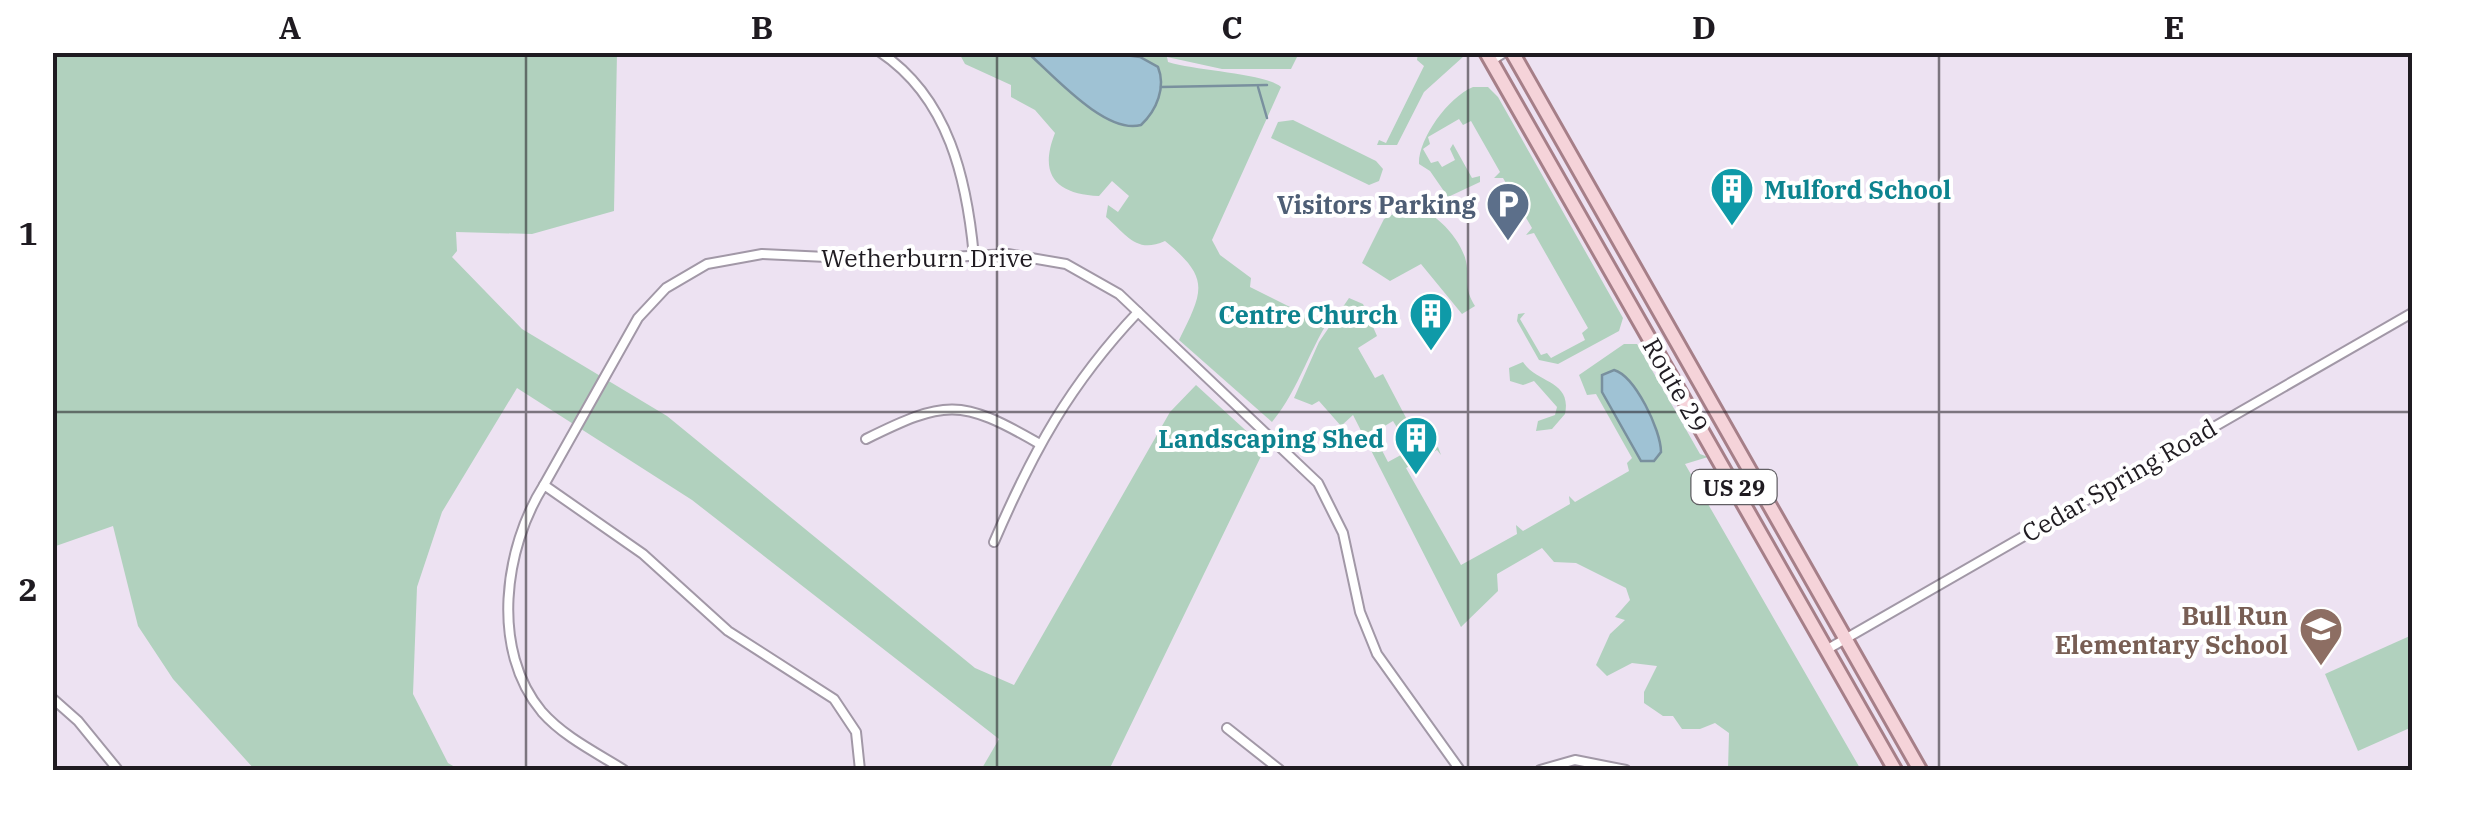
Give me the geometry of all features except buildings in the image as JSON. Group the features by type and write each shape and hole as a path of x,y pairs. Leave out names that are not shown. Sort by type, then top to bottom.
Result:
{"main road":[{"name":"Route 29","path":"1508,52 1920,770"},
{"name":"Route 29","path":"1489,56 1895,770"}],"street":[{"path":"880,52 910,78 948,137 967,193 974,257"},
{"path":"1489,56 1508,52"},
{"name":"Wetherburn Drive","path":"624,770 549,719 528,691 518,668 510,604 512,566 526,517 638,318 662,291 691,272 724,258 762,254 891,260 1024,255 1066,264 1104,283 1318,483 1343,534 1360,612 1377,654 1460,770"},
{"path":"994,542 1038,443 1089,366 1138,312"},
{"name":"Cedar Spring Road","path":"1826,650 2412,313"},
{"path":"866,439 915,414 950,408 983,414 1038,443"},
{"path":"544,484 643,554 728,631 834,700 856,732 860,770"},
{"path":"52,698 78,720 118,770"},
{"path":"1228,728 1280,770"},
{"path":"1540,770 1563,762 1593,760 1626,770"}],"green space":[{"path":"53,53 617,53 614,211 532,234 456,232 457,251 452,257 522,329 667,416 975,668 1014,685 1170,412 1196,385 1265,448 1109,770 981,770 999,739 692,500 517,388 442,512 417,587 413,694 448,763 460,770 255,770 173,679 138,626 113,526 53,547"},
{"path":"959,53 1299,53 1291,69 1222,69 1167,57 1168,62 1260,78 1281,87 1212,240 1220,255 1251,278 1250,287 1316,320 1335,311 1272,422 1179,340 1197,296 1196,275 1190,265 1165,241 1139,244 1106,217 1108,205 1118,212 1129,196 1112,181 1099,196 1062,187 1050,171 1050,148 1055,133 1035,110 1011,97 1011,85 965,64"},
{"path":"1418,53 1464,56 1424,92 1397,145 1377,145 1379,140 1386,143 1424,66 1417,60"},
{"path":"1473,87 1488,87 1498,97 1623,318 1619,331 1558,364 1539,360 1517,321 1518,314 1525,313 1520,319 1541,355 1547,353 1551,358 1585,340 1582,333 1588,328 1534,233 1526,235 1532,228 1503,178 1494,178 1500,172 1471,121 1463,125 1459,119 1428,137 1430,144 1423,149 1431,163 1438,161 1442,167 1455,160 1450,149 1453,144 1472,178 1480,176 1480,182 1448,197 1430,171 1419,164 1423,143 1436,121 1453,100"},
{"path":"1293,120 1376,161 1383,169 1379,181 1369,185 1271,138 1278,122"},
{"path":"1409,206 1438,219 1461,248 1468,291 1475,306 1462,314 1421,264 1390,281 1362,263 1384,219"},
{"path":"1349,298 1363,304 1377,336 1358,348 1375,378 1383,374 1414,433 1404,439 1393,421 1373,433 1388,462 1410,450 1407,439 1414,450 1426,453 1438,447 1441,455 1437,450 1406,468 1461,565 1517,534 1516,525 1523,531 1570,504 1569,496 1575,502 1629,471 1627,463 1632,458 1596,394 1587,395 1579,375 1624,344 1637,344 1700,454 1708,457 1685,464 1861,770 1728,770 1729,733 1715,723 1700,729 1682,729 1673,716 1663,716 1644,703 1644,692 1657,666 1632,663 1607,676 1596,665 1610,634 1625,620 1615,617 1630,600 1626,588 1576,563 1554,562 1542,548 1497,574 1498,591 1461,627 1353,415 1341,426 1319,401 1312,405 1294,398 1319,342"},
{"path":"1523,362 1564,395 1565,414 1552,429 1536,431 1538,421 1555,415 1557,407 1534,381 1523,385 1510,381 1509,368"},
{"path":"2412,635 2412,727 2358,751 2325,674"}],"water":[{"path":"1101,52 1140,57 1158,67 1158,98 1141,125 1127,126 1096,112 1028,53"},
{"path":"1614,370 1630,382 1652,418 1661,452 1654,461 1641,461 1602,392 1602,375"}],"waterway":[{"path":"1161,87 1267,85"},
{"path":"1258,87 1267,118"}],"place":[{"name":"Mulford School","path":"1732,227"},
{"name":"Visitors Parking","path":"1508,242"},
{"name":"Centre Church","path":"1431,352"},
{"name":"Landscaping Shed","path":"1416,476"},
{"name":"Bull Run Elementary School","path":"2321,667"}]}
